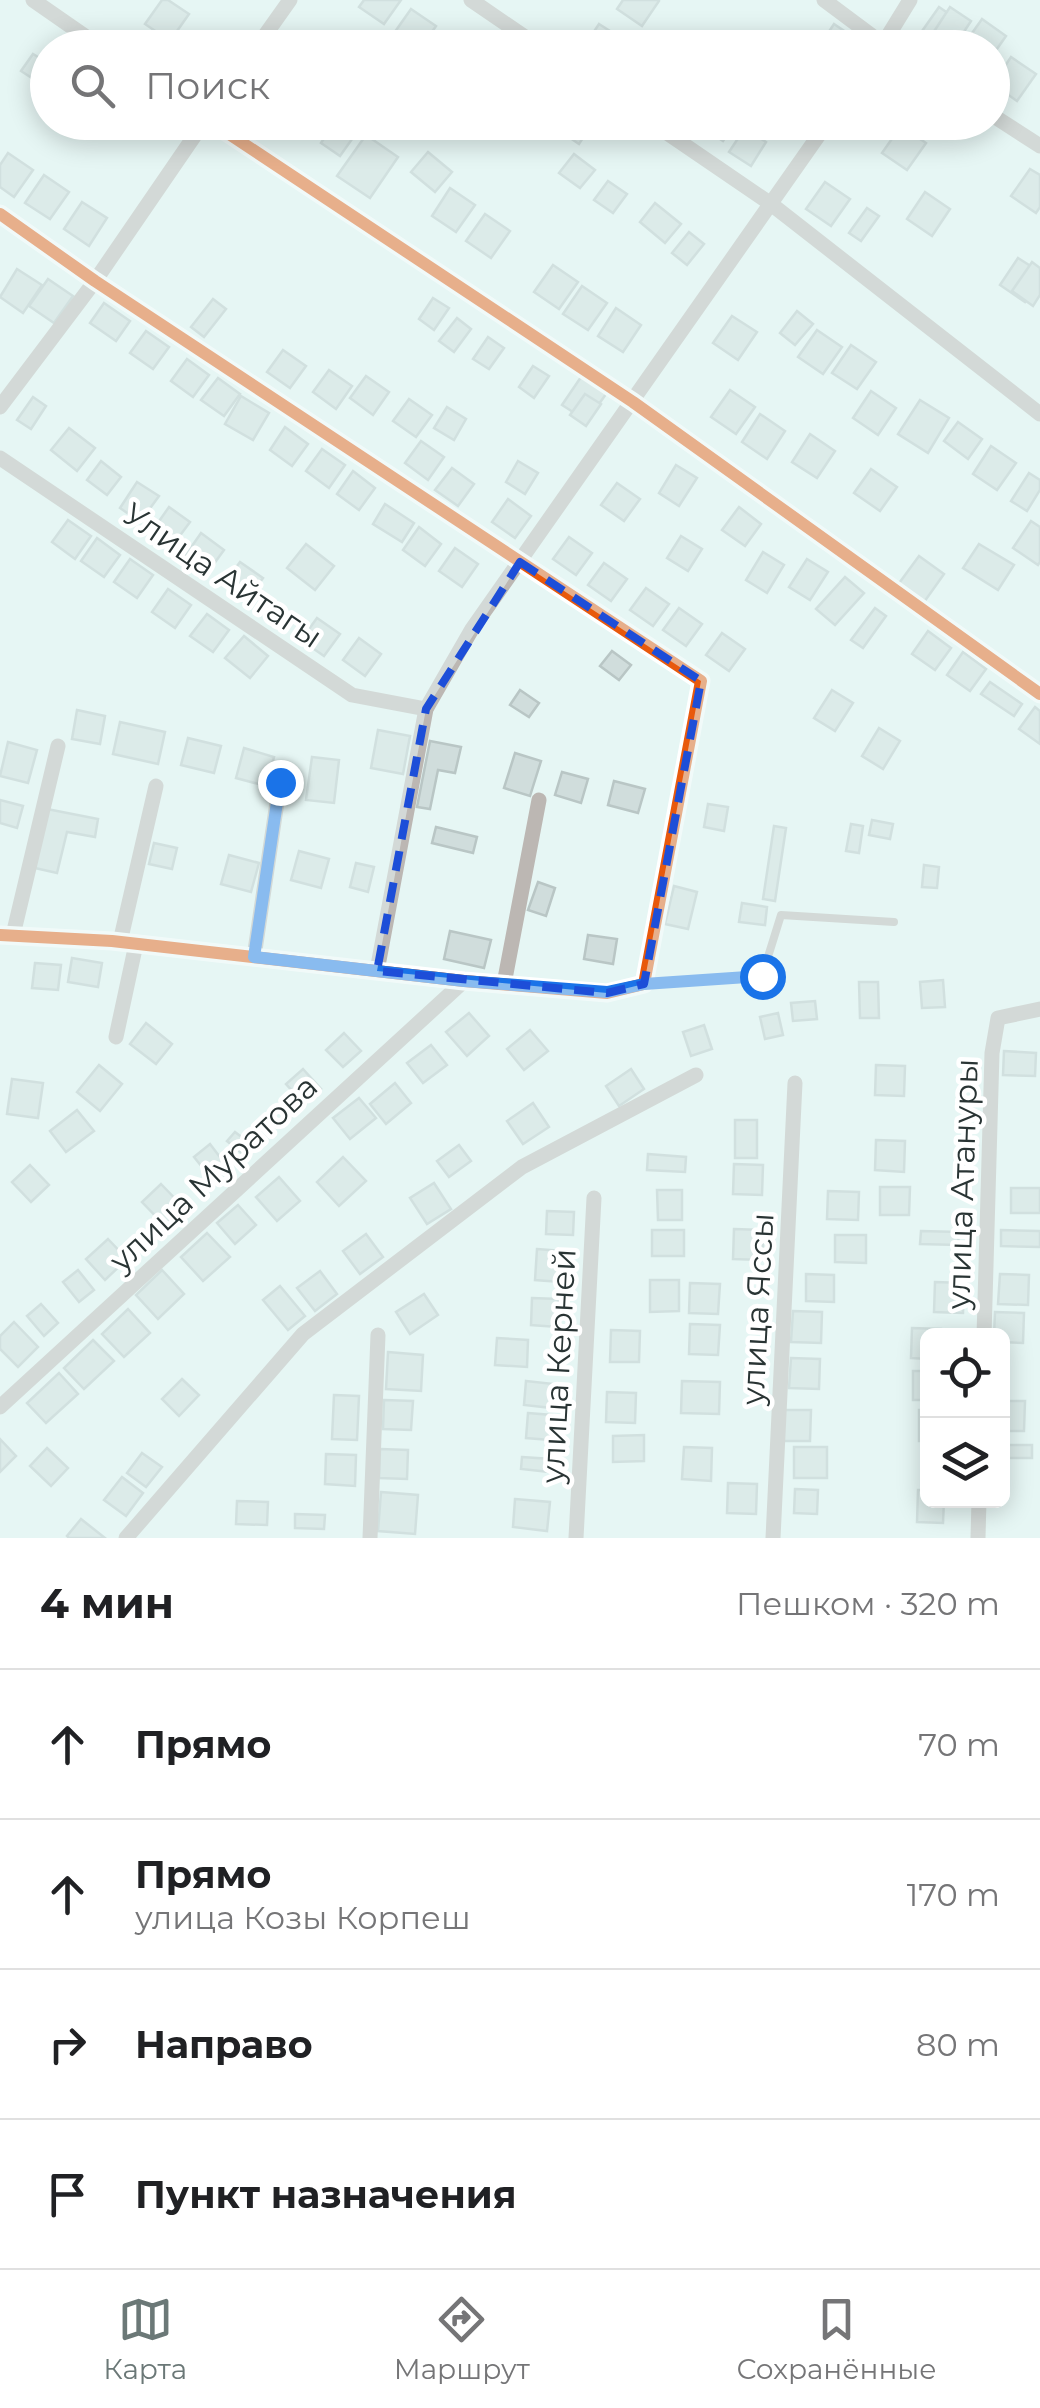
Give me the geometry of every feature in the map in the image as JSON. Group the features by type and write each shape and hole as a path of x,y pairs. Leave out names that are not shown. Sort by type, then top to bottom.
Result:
{"street":[{"path":"33,0 76,30"},
{"path":"269,30 290,0"},
{"path":"471,0 514,30"},
{"path":"824,0 863,30"},
{"path":"893,30 910,0"},
{"path":"1010,127 1040,146"},
{"path":"0,407 195,140"},
{"path":"235,140 633,402 1040,694"},
{"path":"677,140 771,204 1040,414"},
{"path":"377,971 426,710 472,629 815,140"},
{"path":"0,214 95,281 701,681 644,984 607,992 464,981 128,943 6,935 58,746"},
{"name":"Улица Айтагы","path":"0,458 352,695 426,710"},
{"path":"254,957 280,782"},
{"path":"116,1037 156,786"},
{"path":"504,984 538,800"},
{"name":"улица Муратова","path":"0,1406 464,981"},
{"name":"улица Атануры","path":"984,1328 992,1053 998,1018 1040,1009"},
{"path":"126,1538 303,1334 522,1167 696,1076"},
{"name":"улица Яссы","path":"773,1538 795,1084"},
{"name":"улица Керней","path":"576,1538 594,1198"},
{"path":"370,1538 378,1335"},
{"path":"978,1538 979,1508"}],"lane":[{"path":"644,984 762,976 781,915 894,922"}],"highlighted area":[{"path":"520,562 701,681 644,984 607,993 377,971 426,709"}],"building":[{"path":"162,0 189,14 178,30 154,30 145,24"},
{"path":"364,0 401,0 384,24 359,7"},
{"path":"623,0 659,1 642,26 617,9"},
{"path":"939,7 964,24 960,30 923,30"},
{"path":"950,7 971,21 965,30 935,30"},
{"path":"411,9 436,26 433,30 396,30"},
{"path":"982,19 998,30 974,30"},
{"path":"30,58 30,77 21,71"},
{"path":"1010,58 1036,74 1017,101 1010,96"},
{"path":"323,140 351,140 340,156 321,143"},
{"path":"362,140 373,140 398,157 370,198 337,176"},
{"path":"737,140 766,142 751,166 729,152"},
{"path":"891,140 926,143 907,170 882,153"},
{"path":"428,152 452,172 435,192 411,172"},
{"path":"8,153 33,170 14,197 0,187 0,165"},
{"path":"574,154 595,170 580,188 559,173"},
{"path":"1030,169 1040,175 1040,207 1036,213 1011,196"},
{"path":"44,175 69,192 50,219 25,203"},
{"path":"608,181 627,194 613,213 594,200"},
{"path":"825,182 850,199 831,226 806,209"},
{"path":"450,188 475,205 456,232 432,216"},
{"path":"925,192 950,209 932,236 907,219"},
{"path":"82,202 107,218 89,246 64,229"},
{"path":"655,203 681,224 665,243 640,222"},
{"path":"867,208 879,216 861,241 849,233"},
{"path":"485,214 510,231 491,258 466,241"},
{"path":"689,232 704,244 687,265 672,253"},
{"path":"1018,258 1040,272 1040,279 1025,302 1000,285"},
{"path":"1032,262 1040,268 1040,295 1033,306 1012,291"},
{"path":"553,265 578,282 559,309 534,292"},
{"path":"17,269 42,285 23,313 0,297"},
{"path":"48,279 73,296 54,323 29,306"},
{"path":"582,286 607,303 588,330 563,314"},
{"path":"433,298 449,308 434,330 419,319"},
{"path":"213,299 226,309 204,337 191,327"},
{"path":"104,303 130,321 116,341 90,323"},
{"path":"616,308 641,325 623,352 598,336"},
{"path":"797,311 813,324 795,345 780,333"},
{"path":"732,316 757,332 738,360 713,343"},
{"path":"457,318 471,329 454,352 439,341"},
{"path":"817,330 842,347 823,374 798,357"},
{"path":"146,331 169,347 153,369 130,353"},
{"path":"488,337 504,348 489,369 473,359"},
{"path":"851,345 876,362 857,389 832,373"},
{"path":"283,350 306,366 290,388 267,372"},
{"path":"187,359 209,375 193,397 171,381"},
{"path":"533,366 549,376 534,398 519,387"},
{"path":"329,370 352,386 336,409 313,392"},
{"path":"366,376 389,392 373,415 350,398"},
{"path":"581,377 606,394 587,421 562,405"},
{"path":"218,378 240,394 224,416 201,400"},
{"path":"730,390 755,407 736,434 711,417"},
{"path":"871,391 896,408 878,435 853,418"},
{"path":"585,394 601,404 586,426 570,415"},
{"path":"241,396 269,413 253,440 225,424"},
{"path":"33,397 46,406 31,429 17,420"},
{"path":"409,399 432,415 416,437 393,421"},
{"path":"920,400 949,418 928,453 898,434"},
{"path":"447,407 466,419 454,440 434,428"},
{"path":"760,414 785,431 767,459 742,442"},
{"path":"958,422 982,439 968,459 944,441"},
{"path":"285,427 308,444 292,466 270,450"},
{"path":"69,428 95,448 77,471 51,450"},
{"path":"810,434 835,451 817,478 792,462"},
{"path":"421,441 444,457 428,480 405,463"},
{"path":"991,446 1016,463 997,490 973,474"},
{"path":"322,449 345,465 329,488 306,471"},
{"path":"101,461 121,477 107,495 87,480"},
{"path":"518,461 538,473 525,494 506,482"},
{"path":"676,465 697,478 679,506 659,493"},
{"path":"452,468 474,484 458,506 435,490"},
{"path":"871,469 897,487 880,511 854,493"},
{"path":"353,471 375,488 359,510 337,494"},
{"path":"1029,473 1040,480 1040,490 1027,511 1011,501"},
{"path":"137,482 159,496 140,522 120,508"},
{"path":"617,483 640,499 624,521 601,505"},
{"path":"508,499 531,516 515,538 492,522"},
{"path":"385,504 414,523 402,542 373,524"},
{"path":"169,507 190,522 170,549 150,534"},
{"path":"739,507 761,524 745,546 722,530"},
{"path":"68,520 91,536 75,559 52,542"},
{"path":"1031,521 1040,527 1038,565 1013,548"},
{"path":"419,527 441,544 425,566 403,550"},
{"path":"201,533 224,550 208,572 185,556"},
{"path":"681,536 702,549 688,571 667,558"},
{"path":"569,537 592,553 576,575 553,559"},
{"path":"97,538 120,555 104,577 81,561"},
{"path":"306,544 334,566 315,590 287,568"},
{"path":"979,544 1014,565 998,590 963,568"},
{"path":"455,548 478,564 462,587 439,571"},
{"path":"763,552 784,565 767,593 746,580"},
{"path":"919,556 944,574 922,605 897,586"},
{"path":"130,559 153,575 137,598 114,582"},
{"path":"807,559 828,572 810,600 789,587"},
{"path":"240,562 263,578 247,600 224,584"},
{"path":"604,563 627,579 611,601 588,585"},
{"path":"845,577 864,593 835,625 816,609"},
{"path":"646,588 669,604 653,626 630,610"},
{"path":"168,589 191,605 175,628 152,612"},
{"path":"679,608 702,624 686,646 663,630"},
{"path":"875,608 886,616 863,648 851,640"},
{"path":"207,614 229,630 213,652 190,636"},
{"path":"317,618 340,634 324,656 301,640"},
{"path":"928,631 951,648 935,670 912,654"},
{"path":"722,633 745,649 729,671 706,655"},
{"path":"244,636 268,656 250,678 225,658"},
{"path":"359,638 381,654 365,676 343,660"},
{"path":"612,651 631,665 619,680 600,666"},
{"path":"963,652 986,669 970,691 947,675"},
{"path":"990,682 1022,704 1014,716 981,694"},
{"path":"520,690 539,703 529,717 510,705"},
{"path":"832,690 853,703 835,731 814,718"},
{"path":"1035,707 1040,711 1040,744 1019,729"},
{"path":"77,710 105,716 100,744 72,739"},
{"path":"120,722 165,732 158,764 113,754"},
{"path":"879,728 900,741 883,769 862,756"},
{"path":"378,730 410,736 403,774 371,768"},
{"path":"188,738 221,746 214,773 181,765"},
{"path":"430,741 461,747 455,773 438,770 430,809 417,807"},
{"path":"8,742 37,750 28,783 0,776"},
{"path":"244,748 274,757 266,786 236,778"},
{"path":"515,753 541,761 530,796 504,788"},
{"path":"312,757 339,760 334,803 306,800"},
{"path":"562,772 588,779 581,803 555,795"},
{"path":"614,781 645,789 638,813 608,805"},
{"path":"0,800 23,806 17,828 0,823"},
{"path":"708,804 728,807 724,831 704,827"},
{"path":"47,809 98,819 95,837 67,832 57,873 35,868"},
{"path":"872,820 893,824 890,839 869,835"},
{"path":"851,824 863,826 859,853 846,851"},
{"path":"774,826 786,828 775,901 763,899"},
{"path":"436,827 477,837 473,853 432,843"},
{"path":"154,843 177,848 172,869 149,864"},
{"path":"299,851 329,859 321,888 291,880"},
{"path":"229,855 259,863 251,892 221,884"},
{"path":"356,863 374,867 368,892 350,887"},
{"path":"924,865 939,867 937,888 922,887"},
{"path":"538,882 555,888 546,916 528,910"},
{"path":"674,886 697,892 688,929 665,924"},
{"path":"742,903 767,907 765,925 739,922"},
{"path":"450,931 491,940 484,968 444,959"},
{"path":"588,935 617,939 613,964 584,959"},
{"path":"72,958 102,963 98,987 68,982"},
{"path":"35,963 61,965 58,990 32,988"},
{"path":"943,980 945,1007 922,1008 920,982"},
{"path":"859,982 878,982 879,1018 860,1018"},
{"path":"815,1001 817,1019 793,1021 791,1003"},
{"path":"469,1013 489,1036 467,1056 446,1032"},
{"path":"778,1013 783,1035 765,1039 760,1017"},
{"path":"146,1023 172,1044 156,1064 130,1044"},
{"path":"704,1025 712,1049 691,1056 683,1032"},
{"path":"530,1030 548,1051 524,1070 507,1049"},
{"path":"344,1033 361,1051 343,1067 326,1050"},
{"path":"431,1045 447,1065 423,1083 407,1063"},
{"path":"1004,1051 1036,1053 1035,1076 1003,1075"},
{"path":"99,1065 122,1084 100,1111 77,1092"},
{"path":"876,1065 905,1066 904,1096 875,1095"},
{"path":"303,1069 321,1089 304,1104 286,1084"},
{"path":"631,1069 644,1089 619,1106 606,1086"},
{"path":"12,1079 43,1083 38,1118 7,1114"},
{"path":"395,1083 411,1103 386,1124 370,1104"},
{"path":"359,1098 376,1118 350,1139 333,1118"},
{"path":"533,1103 549,1127 523,1144 507,1121"},
{"path":"77,1110 94,1131 66,1152 50,1131"},
{"path":"735,1120 757,1120 757,1158 735,1158"},
{"path":"235,1132 252,1145 244,1155 227,1141"},
{"path":"876,1140 905,1141 904,1172 875,1170"},
{"path":"210,1144 226,1165 210,1177 194,1157"},
{"path":"459,1145 471,1161 449,1177 437,1161"},
{"path":"648,1154 686,1157 685,1172 647,1170"},
{"path":"343,1157 366,1181 339,1206 317,1182"},
{"path":"734,1164 763,1165 762,1195 733,1194"},
{"path":"30,1165 49,1185 31,1202 12,1182"},
{"path":"279,1177 300,1201 277,1221 256,1197"},
{"path":"434,1183 451,1209 427,1224 410,1198"},
{"path":"161,1184 186,1210 167,1228 142,1202"},
{"path":"880,1187 910,1187 909,1215 880,1215"},
{"path":"1011,1188 1040,1188 1040,1213 1011,1213"},
{"path":"657,1190 682,1190 682,1220 658,1220"},
{"path":"828,1191 859,1192 858,1220 827,1219"},
{"path":"238,1205 256,1225 235,1244 217,1223"},
{"path":"547,1211 574,1212 573,1235 546,1234"},
{"path":"734,1229 764,1230 762,1260 733,1259"},
{"path":"652,1230 684,1230 684,1256 652,1256"},
{"path":"1001,1230 1040,1231 1040,1247 1001,1246"},
{"path":"921,1231 959,1232 958,1245 920,1244"},
{"path":"207,1233 230,1257 203,1281 181,1257"},
{"path":"366,1234 383,1257 360,1274 343,1251"},
{"path":"835,1235 866,1235 866,1263 835,1262"},
{"path":"108,1239 127,1259 105,1280 86,1259"},
{"path":"537,1249 562,1251 560,1282 535,1280"},
{"path":"78,1270 94,1290 79,1302 63,1282"},
{"path":"162,1270 184,1294 158,1319 136,1295"},
{"path":"320,1271 337,1294 315,1311 297,1288"},
{"path":"806,1274 834,1275 834,1302 806,1301"},
{"path":"1000,1274 1029,1275 1028,1305 998,1304"},
{"path":"650,1280 679,1280 679,1311 650,1312"},
{"path":"935,1282 964,1283 963,1313 934,1312"},
{"path":"690,1283 720,1284 718,1314 689,1313"},
{"path":"280,1286 305,1316 288,1330 263,1300"},
{"path":"424,1294 438,1315 410,1334 396,1312"},
{"path":"532,1298 558,1299 557,1327 531,1325"},
{"path":"41,1304 58,1323 44,1336 27,1316"},
{"path":"128,1309 150,1333 124,1357 102,1334"},
{"path":"793,1311 822,1312 821,1343 791,1342"},
{"path":"995,1312 1024,1313 1023,1343 1010,1342 1010,1328 994,1328"},
{"path":"14,1322 38,1347 18,1367 0,1349 0,1336"},
{"path":"690,1324 720,1325 718,1355 689,1354"},
{"path":"912,1328 920,1328 920,1359 911,1358"},
{"path":"611,1330 640,1331 639,1362 610,1362"},
{"path":"497,1338 528,1340 527,1367 495,1365"},
{"path":"93,1340 114,1361 84,1389 64,1368"},
{"path":"388,1352 423,1355 421,1391 386,1389"},
{"path":"791,1358 820,1359 819,1389 789,1388"},
{"path":"913,1371 920,1371 920,1400 913,1400"},
{"path":"59,1373 78,1394 46,1423 27,1403"},
{"path":"182,1379 199,1395 179,1416 162,1399"},
{"path":"526,1381 554,1384 552,1408 524,1405"},
{"path":"682,1381 720,1382 719,1414 681,1413"},
{"path":"607,1392 636,1393 635,1423 606,1422"},
{"path":"334,1395 359,1396 357,1440 332,1439"},
{"path":"384,1400 413,1401 411,1430 383,1429"},
{"path":"1010,1401 1025,1401 1024,1431 1010,1431"},
{"path":"784,1410 811,1410 810,1441 783,1441"},
{"path":"528,1413 552,1415 550,1440 526,1438"},
{"path":"644,1435 644,1461 613,1462 613,1436"},
{"path":"0,1439 16,1456 0,1472"},
{"path":"1010,1445 1032,1445 1032,1458 1010,1458"},
{"path":"684,1447 712,1448 711,1481 682,1479"},
{"path":"794,1447 827,1447 827,1478 794,1478"},
{"path":"47,1448 68,1468 51,1486 30,1466"},
{"path":"380,1449 408,1450 407,1479 379,1478"},
{"path":"142,1453 162,1467 146,1487 127,1473"},
{"path":"326,1454 356,1455 355,1486 325,1484"},
{"path":"522,1457 551,1459 550,1472 521,1469"},
{"path":"122,1477 143,1493 126,1516 104,1500"},
{"path":"728,1483 757,1484 756,1514 727,1513"},
{"path":"795,1489 818,1490 817,1514 794,1513"},
{"path":"920,1490 920,1508 944,1508 943,1523 917,1522"},
{"path":"381,1492 418,1495 415,1534 378,1531"},
{"path":"515,1499 550,1502 547,1531 513,1527"},
{"path":"237,1501 268,1502 267,1525 236,1524"},
{"path":"295,1514 325,1515 324,1529 295,1528"},
{"path":"81,1519 105,1538 69,1538"}],"cycle path":[{"path":"238,140 633,402 1040,694"},
{"path":"0,214 95,281 701,681 644,984 607,993 464,981 112,941 0,935"}],"route":[{"path":"280,782 254,957 464,981 607,992 644,984 762,976"}]}
